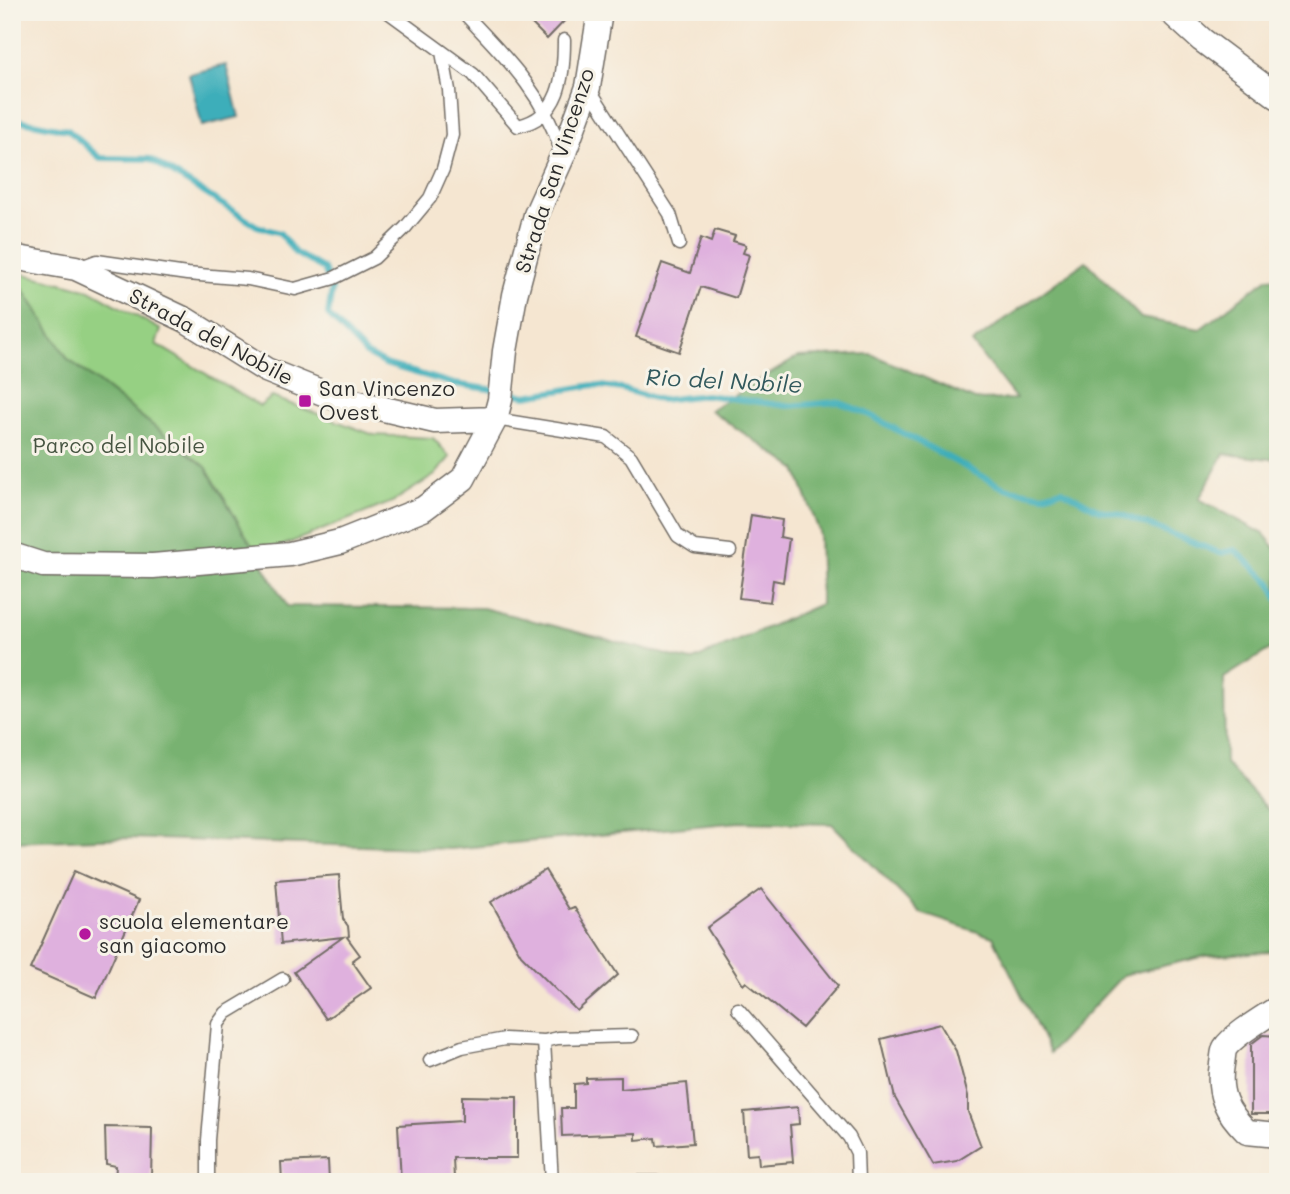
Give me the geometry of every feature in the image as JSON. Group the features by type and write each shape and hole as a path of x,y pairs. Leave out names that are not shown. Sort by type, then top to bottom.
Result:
{"street":[{"name":"Strada San Vincenzo","path":"12,555 43,565 153,566 290,554 340,542 423,509 463,479 499,400 505,351 519,282 537,215 588,87 600,12"},
{"path":"1171,12 1202,40 1278,97"},
{"name":"Strada del Nobile","path":"12,257 76,268 186,320 266,370 333,397 435,421 499,400"},
{"path":"1278,1008 1254,1023 1226,1047 1221,1068 1221,1093 1231,1116 1247,1132 1278,1135"}],"lane":[{"path":"387,12 472,74 518,126 532,123 547,112 558,90 564,69 564,40"},
{"path":"463,12 502,52 547,112 563,155"},
{"path":"76,268 97,261 187,275 248,279 295,289 329,280 374,258 405,228 430,198 443,169 452,135 449,90 442,52"},
{"path":"588,87 670,214 679,244"},
{"path":"499,400 606,437 631,457 678,536 695,548 730,551"},
{"path":"208,1182 208,1139 218,1024 226,1013 283,979"},
{"path":"738,1009 849,1137 857,1153 858,1182"},
{"path":"430,1060 462,1048 505,1039 544,1041 558,1038 632,1036"},
{"path":"544,1041 552,1182"},
{"path":"628,1182 657,1182"}],"green space":[{"path":"1086,261 1141,318 1200,329 1268,278 1278,277 1278,460 1224,454 1199,499 1264,534 1278,551 1278,644 1224,678 1225,763 1278,820 1278,951 1206,956 1123,975 1050,1053 993,937 920,913 832,824 740,822 450,849 127,838 12,842 12,271 68,359 206,467 287,606 483,608 691,661 821,604 819,531 796,469 710,410 798,357 871,354 975,400 1016,399 972,343"},
{"name":"Parco del Nobile","path":"12,271 90,290 161,330 156,344 260,406 272,397 374,435 433,438 450,457 435,475 392,502 274,549 180,554"}],"water":[{"path":"226,65 239,117 202,126 189,74"}],"building":[{"path":"520,12 573,12 547,39"},
{"path":"715,230 735,236 733,241 746,245 743,253 749,255 736,298 701,287 679,352 636,337 662,263 690,273 701,238 711,242"},
{"path":"751,515 782,520 780,537 789,539 783,582 773,580 770,602 739,598"},
{"path":"545,870 569,909 574,907 618,975 577,1011 521,955 491,902"},
{"name":"scuola elementare san giacomo","path":"74,871 139,900 96,998 30,969"},
{"path":"339,875 343,919 348,926 347,937 360,955 352,961 371,988 326,1019 294,972 343,937 281,944 276,880"},
{"path":"761,889 838,986 802,1028 746,982 743,985 707,928"},
{"path":"940,1024 956,1051 968,1096 968,1112 981,1146 957,1161 933,1165 895,1098 881,1039"},
{"path":"1263,1035 1278,1036 1278,1114 1251,1114 1251,1044"},
{"path":"621,1077 621,1089 687,1083 693,1143 657,1146 656,1138 636,1140 636,1133 562,1136 561,1108 574,1108 574,1084 586,1083 586,1078"},
{"path":"462,1096 517,1097 517,1158 453,1158 454,1179 401,1182 398,1125 462,1121"},
{"path":"798,1107 799,1124 790,1125 793,1162 759,1165 758,1154 747,1155 744,1112"},
{"path":"105,1127 152,1128 151,1182 115,1182 116,1166 106,1164"},
{"path":"328,1160 329,1182 282,1182 281,1162"}],"waterway":[{"name":"Rio del Nobile","path":"12,119 68,130 100,158 150,159 257,226 280,233 295,253 324,269 332,289 328,315 366,354 385,364 454,384 496,390"},
{"name":"Rio del Nobile","path":"507,392 526,396 594,385 622,389 661,400 706,395 788,406 838,402 864,412 1004,488 1043,495 1062,490 1099,510 1118,513 1220,553 1235,550 1271,583 1278,599"}],"place":[{"name":"San Vincenzo Ovest","path":"305,401"},
{"name":"scuola elementare san giacomo","path":"85,934"}]}
